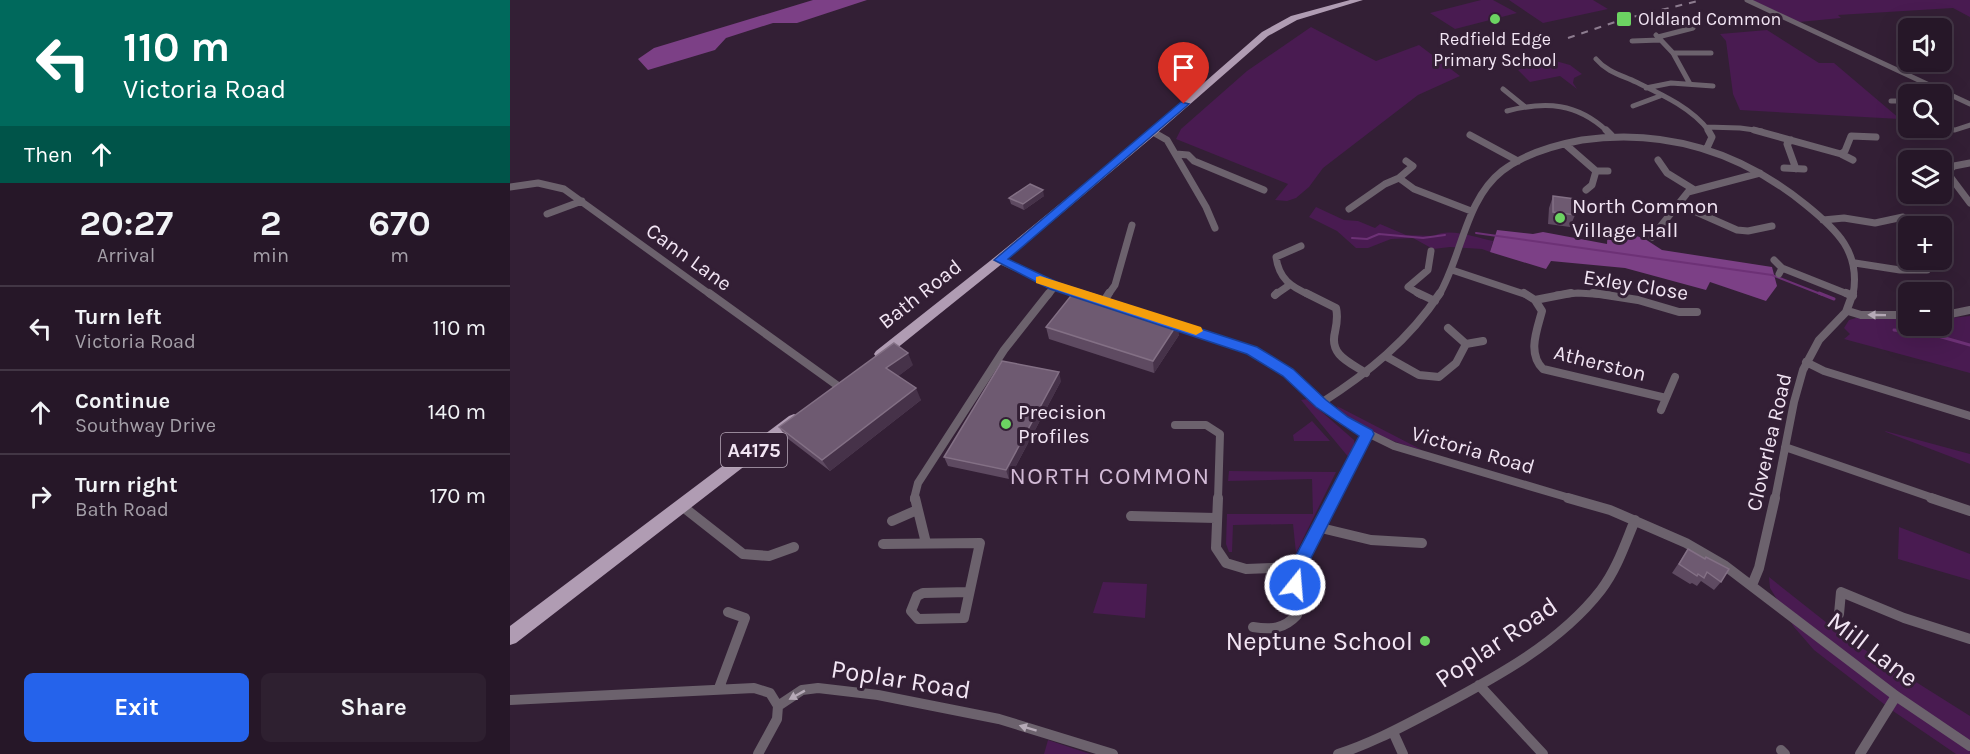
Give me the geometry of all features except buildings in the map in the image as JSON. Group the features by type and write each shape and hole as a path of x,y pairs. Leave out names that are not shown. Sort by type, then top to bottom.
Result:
{"main road":[{"name":"Bath Road","path":"872,360 999,260 1153,132 1215,76 1274,29 1304,14 1359,0"},
{"name":"A4175","path":"510,637 801,414"}],"street":[{"path":"1747,0 1970,104"},
{"path":"1632,41 1658,38 1694,28"},
{"path":"1658,38 1673,53 1690,84"},
{"path":"1673,53 1711,53"},
{"path":"1596,59 1608,72 1630,79 1682,107 1706,127 1712,137 1707,148"},
{"path":"1598,76 1608,72"},
{"path":"1630,79 1638,74"},
{"path":"1646,88 1671,83 1713,86"},
{"path":"1503,89 1524,106"},
{"path":"1633,106 1646,104 1660,96"},
{"path":"1891,101 1898,101"},
{"path":"1506,111 1524,106 1553,103 1578,109 1599,123 1611,135"},
{"path":"1706,127 1729,125 1749,127 1841,153 1853,160"},
{"path":"1952,130 1970,125"},
{"path":"1153,132 1167,140 1206,207 1215,228"},
{"path":"1470,135 1518,161"},
{"path":"1321,404 1387,357 1417,326 1435,301 1452,270 1471,211 1487,186 1518,161 1564,144 1611,135 1657,136 1707,148 1729,156 1760,173 1799,198 1823,220 1838,235 1856,263 1848,311 1861,315 1898,315"},
{"path":"1841,153 1845,151 1851,136 1879,138"},
{"path":"1784,168 1800,169 1788,148 1787,144 1791,140"},
{"path":"1564,144 1596,171 1608,171"},
{"path":"1176,154 1188,155 1194,161 1264,190"},
{"path":"1658,160 1659,166 1665,172 1693,189"},
{"path":"1349,209 1385,184 1416,167 1406,161"},
{"path":"1970,163 1954,166 1948,170 1949,175 1970,203"},
{"path":"1592,187 1596,171"},
{"path":"1652,237 1693,189 1760,173"},
{"path":"1386,179 1399,178 1414,189 1471,211"},
{"name":"Cann Lane","path":"510,187 538,183 553,185 582,201 838,386"},
{"path":"1245,190 1251,185"},
{"path":"1350,198 1358,202"},
{"path":"547,214 582,201"},
{"path":"1678,204 1737,230 1758,229 1772,225"},
{"path":"1884,212 1892,219"},
{"path":"1823,220 1844,218 1875,223 1898,218"},
{"path":"1652,222 1661,225"},
{"path":"1104,301 1115,285 1132,225"},
{"path":"1758,229 1764,234"},
{"path":"1300,246 1276,257 1284,281 1288,286 1328,302 1336,308 1339,321 1333,346 1336,353 1366,373"},
{"path":"1431,251 1428,270 1408,286 1411,291 1435,301"},
{"path":"999,260 1055,286 1138,312"},
{"path":"1774,260 1780,271 1852,296"},
{"path":"1856,263 1913,272 1927,270"},
{"path":"1452,270 1526,294 1534,300"},
{"path":"1913,272 1922,279"},
{"path":"926,543 914,501 918,483 1004,350 1055,286"},
{"path":"1275,295 1288,286"},
{"name":"Exley Close","path":"1534,300 1568,292 1652,304 1684,315 1697,312"},
{"name":"Atherston","path":"1534,300 1542,311 1533,356 1536,364 1552,372 1666,398"},
{"path":"1952,315 1970,310"},
{"name":"Cloverlea Road","path":"1752,585 1759,568 1796,394 1806,362 1823,334 1848,311"},
{"name":"Victoria Road","path":"1158,318 1252,350 1278,365 1343,421 1367,434 1428,458 1548,491 1635,520 1686,543 1724,565 1752,585"},
{"path":"1449,328 1466,344"},
{"path":"1466,344 1483,341"},
{"path":"1387,357 1419,375 1439,377 1459,361 1466,344"},
{"path":"1806,362 1824,371 1970,416"},
{"name":"Atherston","path":"1661,410 1675,377"},
{"path":"1175,425 1208,425 1216,428 1220,434 1216,548 1221,558 1230,566 1241,568 1298,567"},
{"path":"1253,627 1278,630 1288,625 1297,615 1295,585 1298,567 1367,434"},
{"path":"1785,447 1970,511"},
{"path":"682,506 743,554 769,556 794,547"},
{"path":"892,520 917,510"},
{"path":"1131,516 1216,518"},
{"name":"Poplar Road","path":"1338,754 1393,732 1479,685 1560,631 1596,596 1615,568 1635,520"},
{"path":"1320,528 1355,539 1374,542 1422,543"},
{"path":"883,544 980,543 964,618 918,619 911,610 916,596 923,592 969,592"},
{"name":"Mill Lane","path":"1752,585 1896,696 1970,746"},
{"path":"1839,614 1841,592 1904,618 1970,639"},
{"path":"719,688 745,618 728,612"},
{"path":"1479,685 1543,754"},
{"path":"510,699 754,688 770,693 778,706 777,719 758,754"},
{"name":"Poplar Road","path":"778,706 802,690 818,688 878,695 999,719 1113,754"},
{"path":"1860,754 1896,696"},
{"path":"1393,732 1403,754"}],"shaded area":[{"path":"813,0 867,0 797,23 773,23 726,38 715,50 648,70 638,59 654,48"},
{"path":"1481,0 1493,0 1517,13 1455,29 1430,13"},
{"path":"1509,0 1593,0 1608,9 1543,23"},
{"path":"1752,0 1970,0 1970,17 1953,8 1838,15 1841,18 1799,22"},
{"path":"1311,27 1376,61 1419,45 1460,76 1418,95 1323,168 1309,187 1296,198 1287,201 1275,200 1288,184 1176,139 1181,129 1247,71"},
{"path":"1767,30 1819,63 1834,63 1898,119 1740,110 1733,94 1726,41 1720,34"},
{"path":"1545,58 1570,65 1582,74 1574,78 1573,83 1577,89 1560,76 1530,82 1518,70"},
{"path":"1316,207 1344,220 1358,221 1375,228 1380,224 1406,235 1434,236 1455,233 1493,241 1490,252 1482,249 1450,247 1433,249 1413,238 1391,239 1368,248 1356,248 1337,231 1309,217"},
{"path":"1608,226 1645,239 1662,250 1772,267 1777,286 1766,301 1710,282 1706,290 1625,268 1551,261 1546,269 1490,252 1497,230 1533,234 1543,232 1607,244"},
{"path":"1970,316 1970,373 1844,339 1850,334 1844,328 1849,320 1856,318 1898,318 1898,336 1952,336 1952,318"},
{"path":"1307,399 1354,440 1355,445 1350,459 1301,400"},
{"path":"1337,406 1422,450 1361,427 1341,413"},
{"path":"1312,421 1330,441 1294,441 1293,435"},
{"path":"1886,432 1970,454 1970,464"},
{"path":"1229,471 1336,472 1296,553 1293,524 1233,525 1232,552 1229,552 1226,544 1227,514 1313,514 1312,479 1228,481"},
{"path":"1899,527 1970,554 1970,580 1898,559"},
{"path":"1769,577 1846,638 1970,716 1970,754 1956,754 1893,711 1814,650 1794,627 1770,588"},
{"path":"1103,582 1147,584 1145,618 1093,613"},
{"path":"1048,740 1090,754 1044,754"}],"waterway":[{"path":"1476,233 1772,275 1823,295"},
{"path":"1352,238 1367,239 1379,234 1423,238 1445,235"},
{"path":"1819,293 1834,299"},
{"path":"1894,330 1931,334 1970,345"}],"railway":[{"path":"1568,38 1624,19 1702,0"}],"slow traffic":[{"path":"1040,280 1196,331"}],"place":[{"name":"Redfield Edge Primary School","path":"1495,19"},
{"name":"Oldland Common","path":"1624,19"},
{"name":"North Common Village Hall","path":"1560,218"},
{"name":"Precision Profiles","path":"1006,424"},
{"name":"Neptune School","path":"1425,641"}],"district":[{"name":"NORTH COMMON","path":"1110,476"}],"route":[{"path":"1184,104 999,260 1055,286 1252,350 1288,372 1321,404 1343,421 1367,434 1298,567 1295,585"}]}
